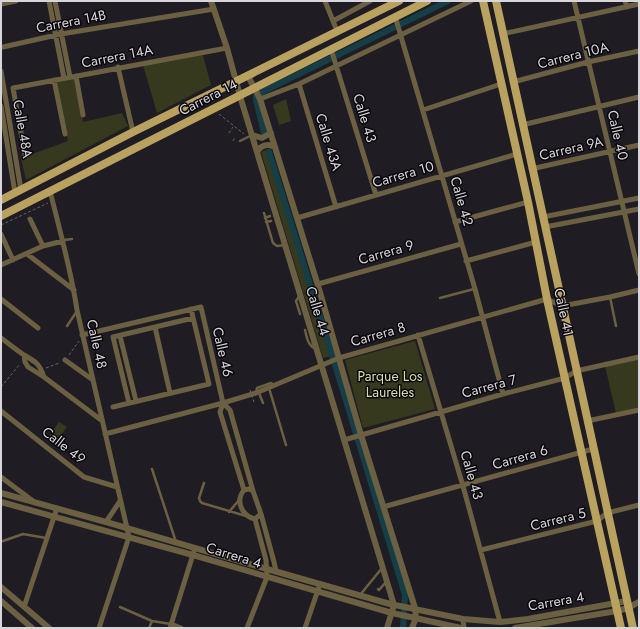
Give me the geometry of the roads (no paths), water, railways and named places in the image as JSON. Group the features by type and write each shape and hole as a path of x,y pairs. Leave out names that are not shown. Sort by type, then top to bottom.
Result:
{"main road":[{"name":"Carrera 14","path":"1,200 133,132 337,31 387,4 399,1"},
{"name":"Carrera 14","path":"1,216 240,96 257,94 332,51 396,19 427,1"},
{"name":"Calle 41","path":"483,1 516,154 528,202 547,299 621,628"},
{"name":"Calle 41","path":"496,1 531,169 543,217 633,628"}],"street":[{"path":"1,4 16,1"},
{"path":"49,1 70,77"},
{"path":"55,1 64,78"},
{"name":"Calle 44","path":"211,1 227,48 250,136 258,152 274,218 285,245 323,364 387,581 396,605"},
{"path":"325,1 337,31"},
{"path":"333,21 370,1"},
{"path":"257,94 299,84 400,32 471,1"},
{"name":"Calle 40","path":"574,1 639,274"},
{"path":"625,1 627,7"},
{"path":"502,34 639,4"},
{"name":"Carrera 14B","path":"3,47 58,35 214,8"},
{"name":"Calle 42","path":"396,19 475,289 503,394"},
{"name":"Carrera 14A","path":"13,88 118,67 227,48"},
{"name":"Calle 43","path":"332,51 376,195"},
{"name":"Carrera 10A","path":"513,82 588,62 639,51"},
{"path":"118,67 133,132"},
{"name":"Calle 48A","path":"1,72 18,191"},
{"path":"76,76 83,114"},
{"name":"Calle 44","path":"248,76 257,94 318,284 337,358 383,507 412,608 412,628"},
{"path":"54,80 65,134"},
{"name":"Calle 43A","path":"299,84 336,207"},
{"path":"423,110 501,84"},
{"name":"Calle 48A","path":"13,88 25,155"},
{"path":"522,125 639,97"},
{"name":"Calle 48A","path":"1,106 18,191"},
{"path":"250,136 262,138 270,133"},
{"path":"258,152 263,146 269,145 274,147"},
{"name":"Carrera 9A","path":"531,169 639,145"},
{"name":"Carrera 10","path":"297,218 516,154"},
{"name":"Calle 48","path":"50,191 63,241 82,336 129,537"},
{"path":"543,217 639,198"},
{"path":"455,222 528,202"},
{"path":"545,227 639,209"},
{"path":"30,219 43,246"},
{"path":"1,234 13,260"},
{"path":"1,266 43,246 63,241"},
{"path":"466,261 536,242"},
{"name":"Carrera 9","path":"318,284 461,244"},
{"path":"27,254 74,290"},
{"path":"547,299 562,306 639,290"},
{"name":"Carrera 8","path":"105,434 257,393 337,358 547,299"},
{"path":"1,300 38,328"},
{"name":"Calle 46","path":"191,309 201,307 222,403 220,412 244,490"},
{"path":"82,336 191,309 209,384 113,407"},
{"path":"129,403 113,337 193,318"},
{"path":"155,327 170,393"},
{"name":"Calle 43","path":"418,335 463,486 500,622"},
{"path":"120,336 136,401"},
{"path":"1,338 35,362 40,367 44,378"},
{"path":"24,355 25,362 28,367 101,420"},
{"name":"Carrera 7","path":"346,439 441,411 565,378 576,371 639,357"},
{"path":"65,360 93,380"},
{"name":"Calle 46","path":"222,403 230,410 261,514"},
{"path":"587,421 639,410"},
{"name":"Calle 49","path":"1,412 84,476 117,487"},
{"name":"Carrera 6","path":"383,507 593,449"},
{"path":"1,477 34,502"},
{"path":"253,491 249,489 244,490 241,494 240,504 246,516 255,520"},
{"name":"Carrera 4","path":"1,493 126,527 276,572 396,605 463,619 500,622 616,607"},
{"path":"106,522 120,501"},
{"name":"Carrera 4","path":"1,502 193,555 395,614 462,628"},
{"name":"Carrera 5","path":"481,550 597,521 607,513 639,505"},
{"path":"24,607 57,508"},
{"path":"255,520 261,514 276,572"},
{"path":"247,628 267,577 266,560 255,520"},
{"path":"99,628 129,537"},
{"path":"181,628 171,626 195,548"},
{"path":"304,628 320,584"},
{"path":"1,586 49,628"},
{"path":"1,600 32,628"},
{"name":"Carrera 4","path":"515,628 530,627 639,602"},
{"path":"387,628 395,614 396,605"},
{"path":"462,628 463,619"},
{"path":"528,619 530,627"}],"lane":[{"path":"240,141 250,136"},
{"path":"264,213 273,243 277,246 285,245"},
{"path":"265,218 274,218"},
{"path":"266,222 274,218"},
{"path":"63,241 72,239"},
{"path":"440,298 475,289"},
{"path":"300,294 296,301 300,314"},
{"path":"610,297 616,326"},
{"path":"67,326 77,310"},
{"path":"305,330 310,346 317,349"},
{"path":"263,403 257,393 257,388 271,382 275,385"},
{"path":"269,388 286,445"},
{"path":"272,415 276,414"},
{"path":"152,469 176,542"},
{"path":"204,483 199,498 200,501 229,512 246,516"},
{"path":"229,512 240,499"},
{"path":"3,541 23,534 46,538"},
{"path":"360,595 371,584 383,567"},
{"path":"378,589 379,590 387,581"},
{"path":"120,607 152,621 171,626"},
{"path":"149,628 152,621"}],"waterway":[{"path":"264,133 256,95 448,1"},
{"path":"269,152 405,595 403,628"}],"park label":[{"name":"Parque Los Laureles","path":"390,384"}]}
